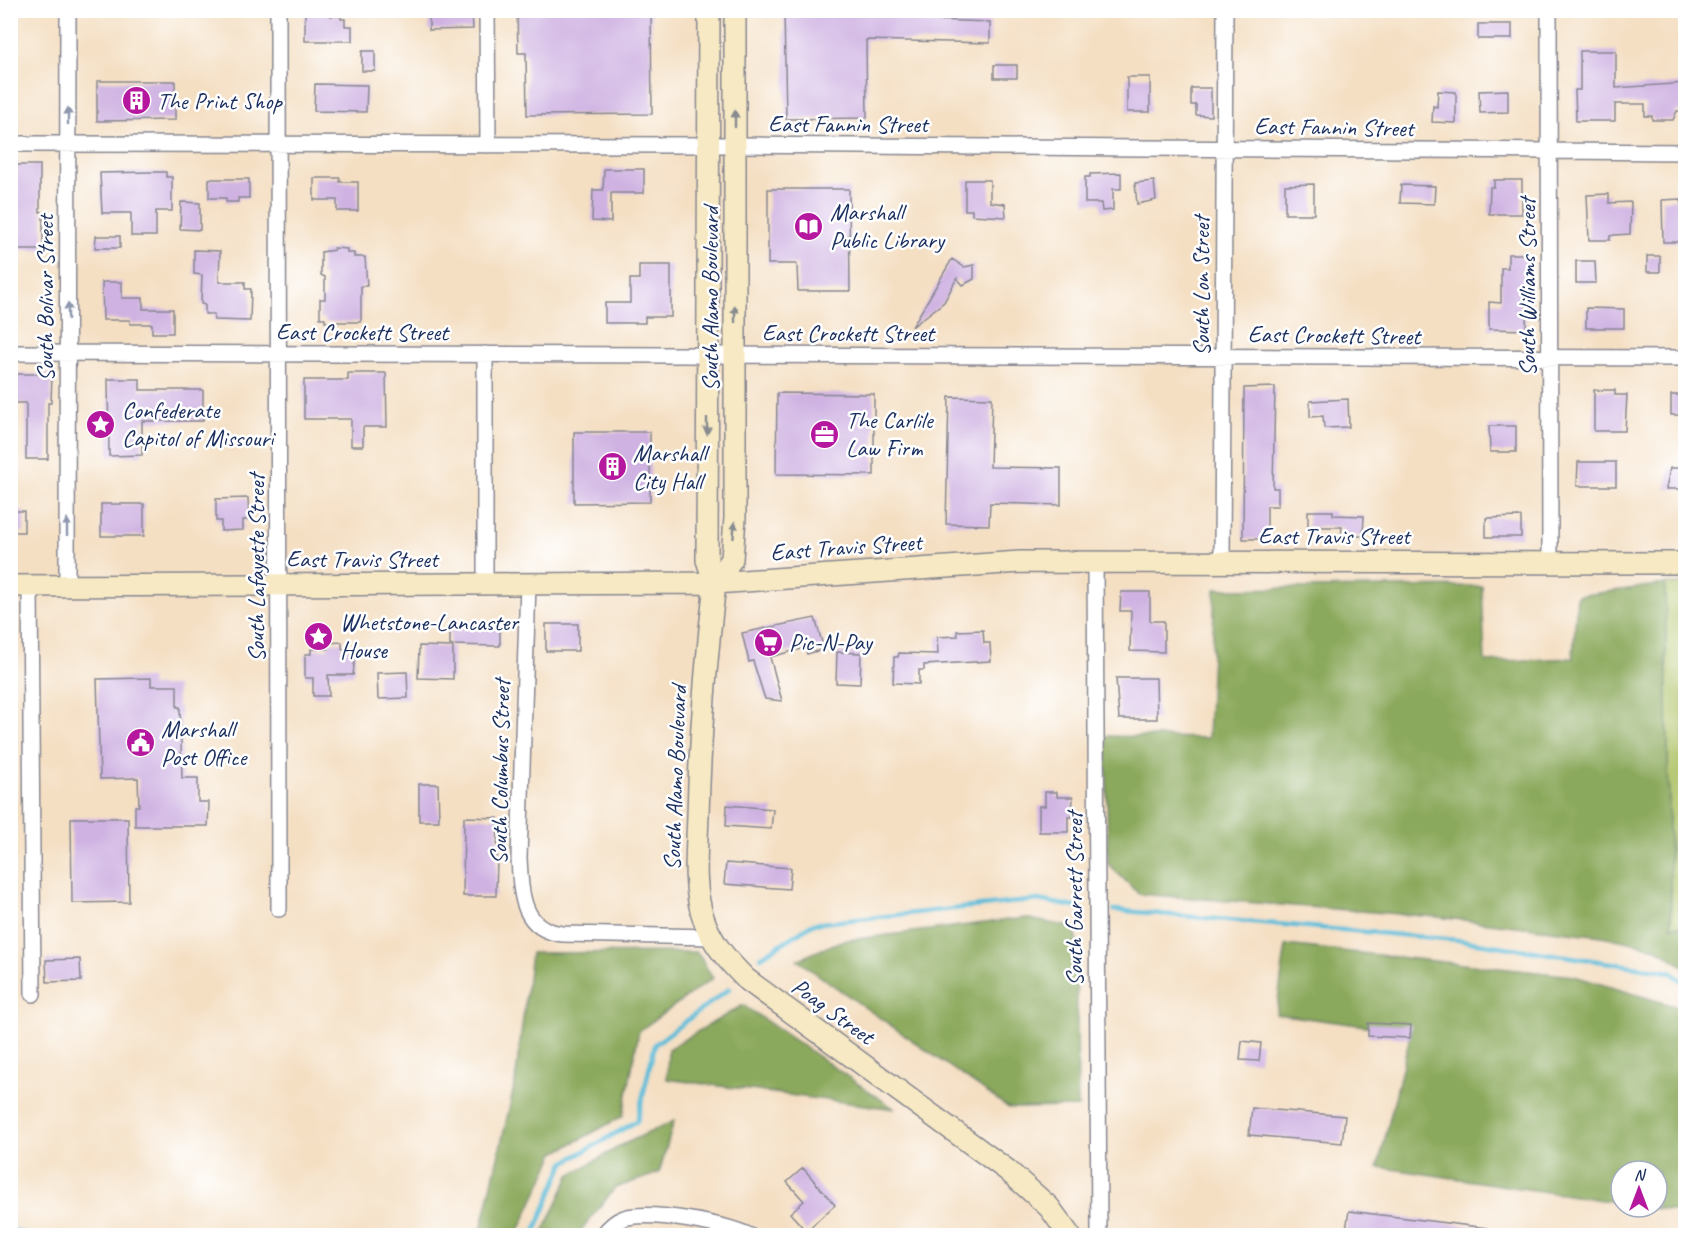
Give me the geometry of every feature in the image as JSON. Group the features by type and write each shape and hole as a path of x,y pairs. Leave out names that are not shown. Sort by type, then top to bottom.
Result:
{"street":[{"name":"South Bolivar Street","path":"67,586 68,10"},
{"name":"South Lafayette Street","path":"278,10 279,909"},
{"path":"487,10 488,145"},
{"name":"South Alamo Boulevard","path":"709,10 707,560 715,583 700,723 696,870 698,896 712,937"},
{"name":"South Alamo Boulevard","path":"715,583 732,559 735,518 735,10"},
{"name":"South Lon Street","path":"1222,561 1225,10"},
{"name":"South Williams Street","path":"1549,10 1550,563"},
{"name":"East Fannin Street","path":"10,144 735,145 1686,152"},
{"name":"East Crockett Street","path":"10,353 1686,358"},
{"path":"485,354 485,584"},
{"name":"East Travis Street","path":"20,586 715,583 946,566 1095,561 1686,562"},
{"name":"South Garrett Street","path":"1095,561 1099,1236"},
{"name":"South Columbus Street","path":"528,584 519,858 525,903 533,922 550,933 712,937"},
{"path":"20,586 33,994"},
{"name":"Poag Street","path":"712,937 721,953 746,979 1007,1170 1050,1207 1070,1236"},
{"path":"602,1236 616,1221 650,1216 711,1224 750,1236"}],"green space":[{"path":"1665,584 1685,584 1685,926 1671,926"},
{"path":"1665,584 1671,926 1685,926 1685,967 1656,948 1602,936 1437,917 1139,894 1108,864 1106,736 1208,738 1215,589 1482,586 1485,662 1573,658 1577,596"},
{"path":"1024,918 1076,928 1078,1107 1009,1108 797,960 841,941"},
{"path":"1286,945 1574,976 1681,1008 1686,1011 1685,1213 1669,1211 1669,1159 1609,1159 1609,1201 1378,1167 1411,1032 1276,1014"},
{"path":"697,952 713,978 639,1031 623,1116 555,1153 517,1235 480,1235 515,1083 531,953"},
{"path":"743,1005 895,1109 667,1079 668,1049"},
{"path":"674,1121 659,1173 615,1188 577,1235 542,1235 570,1175 624,1144"}],"building":[{"path":"429,10 472,10 473,29 429,30"},
{"path":"517,10 651,10 652,114 527,115 526,53 518,53"},
{"path":"784,10 933,10 933,20 990,22 990,43 866,40 867,118 786,119"},
{"path":"305,12 331,12 331,16 341,16 341,19 345,19 345,26 352,26 352,41 305,41"},
{"path":"1478,24 1512,24 1512,39 1478,39"},
{"path":"362,51 375,51 375,71 362,71"},
{"path":"1580,51 1616,51 1616,88 1686,83 1686,111 1677,111 1673,120 1652,120 1652,116 1645,116 1645,104 1615,104 1615,121 1576,121 1575,90 1580,90"},
{"path":"994,65 1017,65 1017,78 994,78"},
{"path":"1127,77 1150,77 1150,112 1127,112"},
{"name":"The Print Shop","path":"97,81 175,81 175,120 97,121"},
{"path":"315,84 367,85 366,112 314,111"},
{"path":"1191,88 1211,88 1211,116 1196,115 1196,105 1191,105"},
{"path":"1508,90 1508,112 1480,113 1479,91"},
{"path":"1438,91 1456,92 1456,123 1432,122 1433,106 1437,107"},
{"path":"10,165 40,165 43,250 10,250"},
{"path":"604,169 644,169 644,193 611,193 611,222 592,221 593,190 603,190"},
{"path":"166,172 166,177 172,177 172,211 156,211 156,236 131,236 131,213 102,213 100,173"},
{"path":"1121,173 1121,189 1113,189 1113,210 1102,211 1101,203 1085,203 1085,177 1090,177 1090,174"},
{"path":"314,178 340,178 340,182 358,182 358,211 337,211 337,200 314,200"},
{"path":"209,179 249,179 249,198 238,198 238,202 226,202 226,198 209,198"},
{"path":"965,180 990,180 990,202 1005,204 1006,217 972,215 972,210 965,210"},
{"path":"1494,180 1522,180 1522,214 1489,214 1490,187 1494,187"},
{"path":"1154,181 1156,200 1137,204 1135,183"},
{"path":"1314,184 1314,214 1285,214 1285,185"},
{"path":"1401,185 1435,186 1434,204 1400,203"},
{"name":"Marshall Public Library","path":"768,189 849,189 850,291 798,291 797,264 768,264"},
{"path":"1609,194 1609,203 1631,202 1630,234 1610,236 1610,240 1589,240 1587,195"},
{"path":"1681,199 1681,204 1686,204 1686,242 1663,242 1662,200"},
{"path":"181,202 200,203 200,230 180,229"},
{"path":"96,236 120,236 120,248 95,248"},
{"path":"334,248 347,249 347,253 354,253 354,257 365,257 367,286 361,286 361,322 325,322 325,318 320,318 320,299 325,299 325,277 321,275 321,252 334,250"},
{"path":"194,250 220,251 219,282 245,282 245,289 251,289 250,321 214,320 214,314 205,314 205,305 201,304 202,275 194,274"},
{"path":"1508,254 1529,254 1530,281 1527,281 1526,330 1489,329 1489,302 1501,303 1501,268 1508,268"},
{"path":"1647,256 1660,256 1660,272 1647,272"},
{"path":"952,259 964,267 974,265 974,279 963,285 957,278 944,302 912,327"},
{"path":"1576,261 1595,261 1596,283 1576,283"},
{"path":"639,265 671,265 671,317 645,317 645,323 605,323 605,303 630,303 630,279 639,279"},
{"path":"102,282 122,282 122,298 143,298 143,309 173,309 173,333 152,333 152,324 130,324 130,320 103,320"},
{"path":"1586,308 1624,309 1624,328 1586,328"},
{"path":"348,373 386,373 387,427 363,427 363,446 351,446 351,419 304,419 304,380 348,380"},
{"path":"10,374 52,374 51,403 48,403 48,459 26,459 26,403 10,403"},
{"path":"108,379 140,379 140,390 203,390 203,421 142,421 142,455 109,456"},
{"path":"1275,387 1273,488 1278,488 1278,506 1267,506 1267,539 1243,539 1244,388"},
{"path":"1594,390 1615,390 1615,395 1627,395 1625,431 1594,431"},
{"name":"The Carlile Law Firm","path":"777,393 874,394 874,475 776,474"},
{"path":"1671,395 1686,395 1686,415 1671,415"},
{"path":"949,397 992,398 990,467 1061,468 1061,505 990,503 989,525 946,524"},
{"path":"1348,399 1349,427 1324,428 1323,416 1310,417 1310,401"},
{"path":"1489,426 1516,426 1516,452 1490,452"},
{"name":"Marshall City Hall","path":"574,432 650,432 650,502 574,503"},
{"path":"1578,462 1616,462 1616,486 1577,486"},
{"path":"1670,468 1686,468 1686,489 1666,489"},
{"path":"248,498 249,520 243,520 243,530 221,531 221,521 216,521 216,499"},
{"path":"101,504 144,504 144,536 101,536"},
{"path":"10,511 24,511 24,532 10,532"},
{"path":"1308,511 1333,511 1333,515 1364,516 1363,536 1341,536 1342,527 1308,527"},
{"path":"1521,517 1521,537 1486,537 1486,518"},
{"path":"1121,592 1150,592 1150,621 1164,621 1164,652 1130,651 1131,611 1120,611"},
{"path":"815,618 824,649 807,654 805,648 770,657 782,701 765,699 753,661 749,662 742,633"},
{"path":"546,624 578,624 578,651 546,651"},
{"path":"500,625 500,646 450,645 450,626"},
{"path":"983,630 984,643 990,643 991,661 924,665 924,670 919,670 919,684 893,683 894,657 898,657 899,653 938,654 937,637 958,636 957,631"},
{"path":"342,642 342,649 356,649 353,675 328,675 329,696 313,696 313,678 305,678 305,654 311,654 311,649 328,649 328,643"},
{"path":"419,646 453,647 453,679 418,678"},
{"path":"837,652 861,653 860,684 836,683"},
{"path":"407,672 408,698 378,699 377,673"},
{"name":"Marshall Post Office","path":"151,678 151,686 177,686 177,707 180,707 182,778 198,778 198,802 209,802 208,826 135,826 135,806 139,806 138,778 100,779 97,679"},
{"path":"1116,678 1156,678 1157,719 1119,719"},
{"path":"419,784 438,784 439,821 419,821"},
{"path":"1045,792 1057,792 1057,797 1073,797 1072,817 1068,817 1068,832 1039,832 1039,806 1045,806"},
{"path":"727,805 773,809 771,829 726,826"},
{"path":"464,817 498,818 496,896 463,896"},
{"path":"71,818 128,818 129,902 72,903"},
{"path":"726,863 791,868 789,889 724,884"},
{"path":"80,959 81,981 47,982 46,960"},
{"path":"1368,1023 1411,1025 1410,1038 1368,1036"},
{"path":"1242,1041 1261,1043 1259,1061 1240,1060"},
{"path":"1252,1108 1345,1116 1342,1143 1249,1135"},
{"path":"803,1168 835,1205 806,1231 790,1213 804,1201 787,1182"},
{"path":"1349,1211 1487,1228 1486,1236 1345,1236"}],"waterway":[{"path":"761,957 812,924 1038,900 1080,908"},
{"path":"1114,910 1458,940 1671,972 1686,984"},
{"path":"533,1236 564,1163 637,1121 655,1044 729,989"},
{"path":"10,1229 31,1236"}],"place":[{"name":"The Print Shop","path":"136,101"},
{"name":"Marshall Public Library","path":"809,226"},
{"name":"Confederate Capitol of Missouri","path":"101,424"},
{"name":"The Carlile Law Firm","path":"825,434"},
{"name":"Marshall City Hall","path":"612,467"},
{"name":"Whetstone-Lancaster House","path":"319,636"},
{"name":"Pic-N-Pay","path":"768,642"},
{"name":"Marshall Post Office","path":"140,743"}]}
